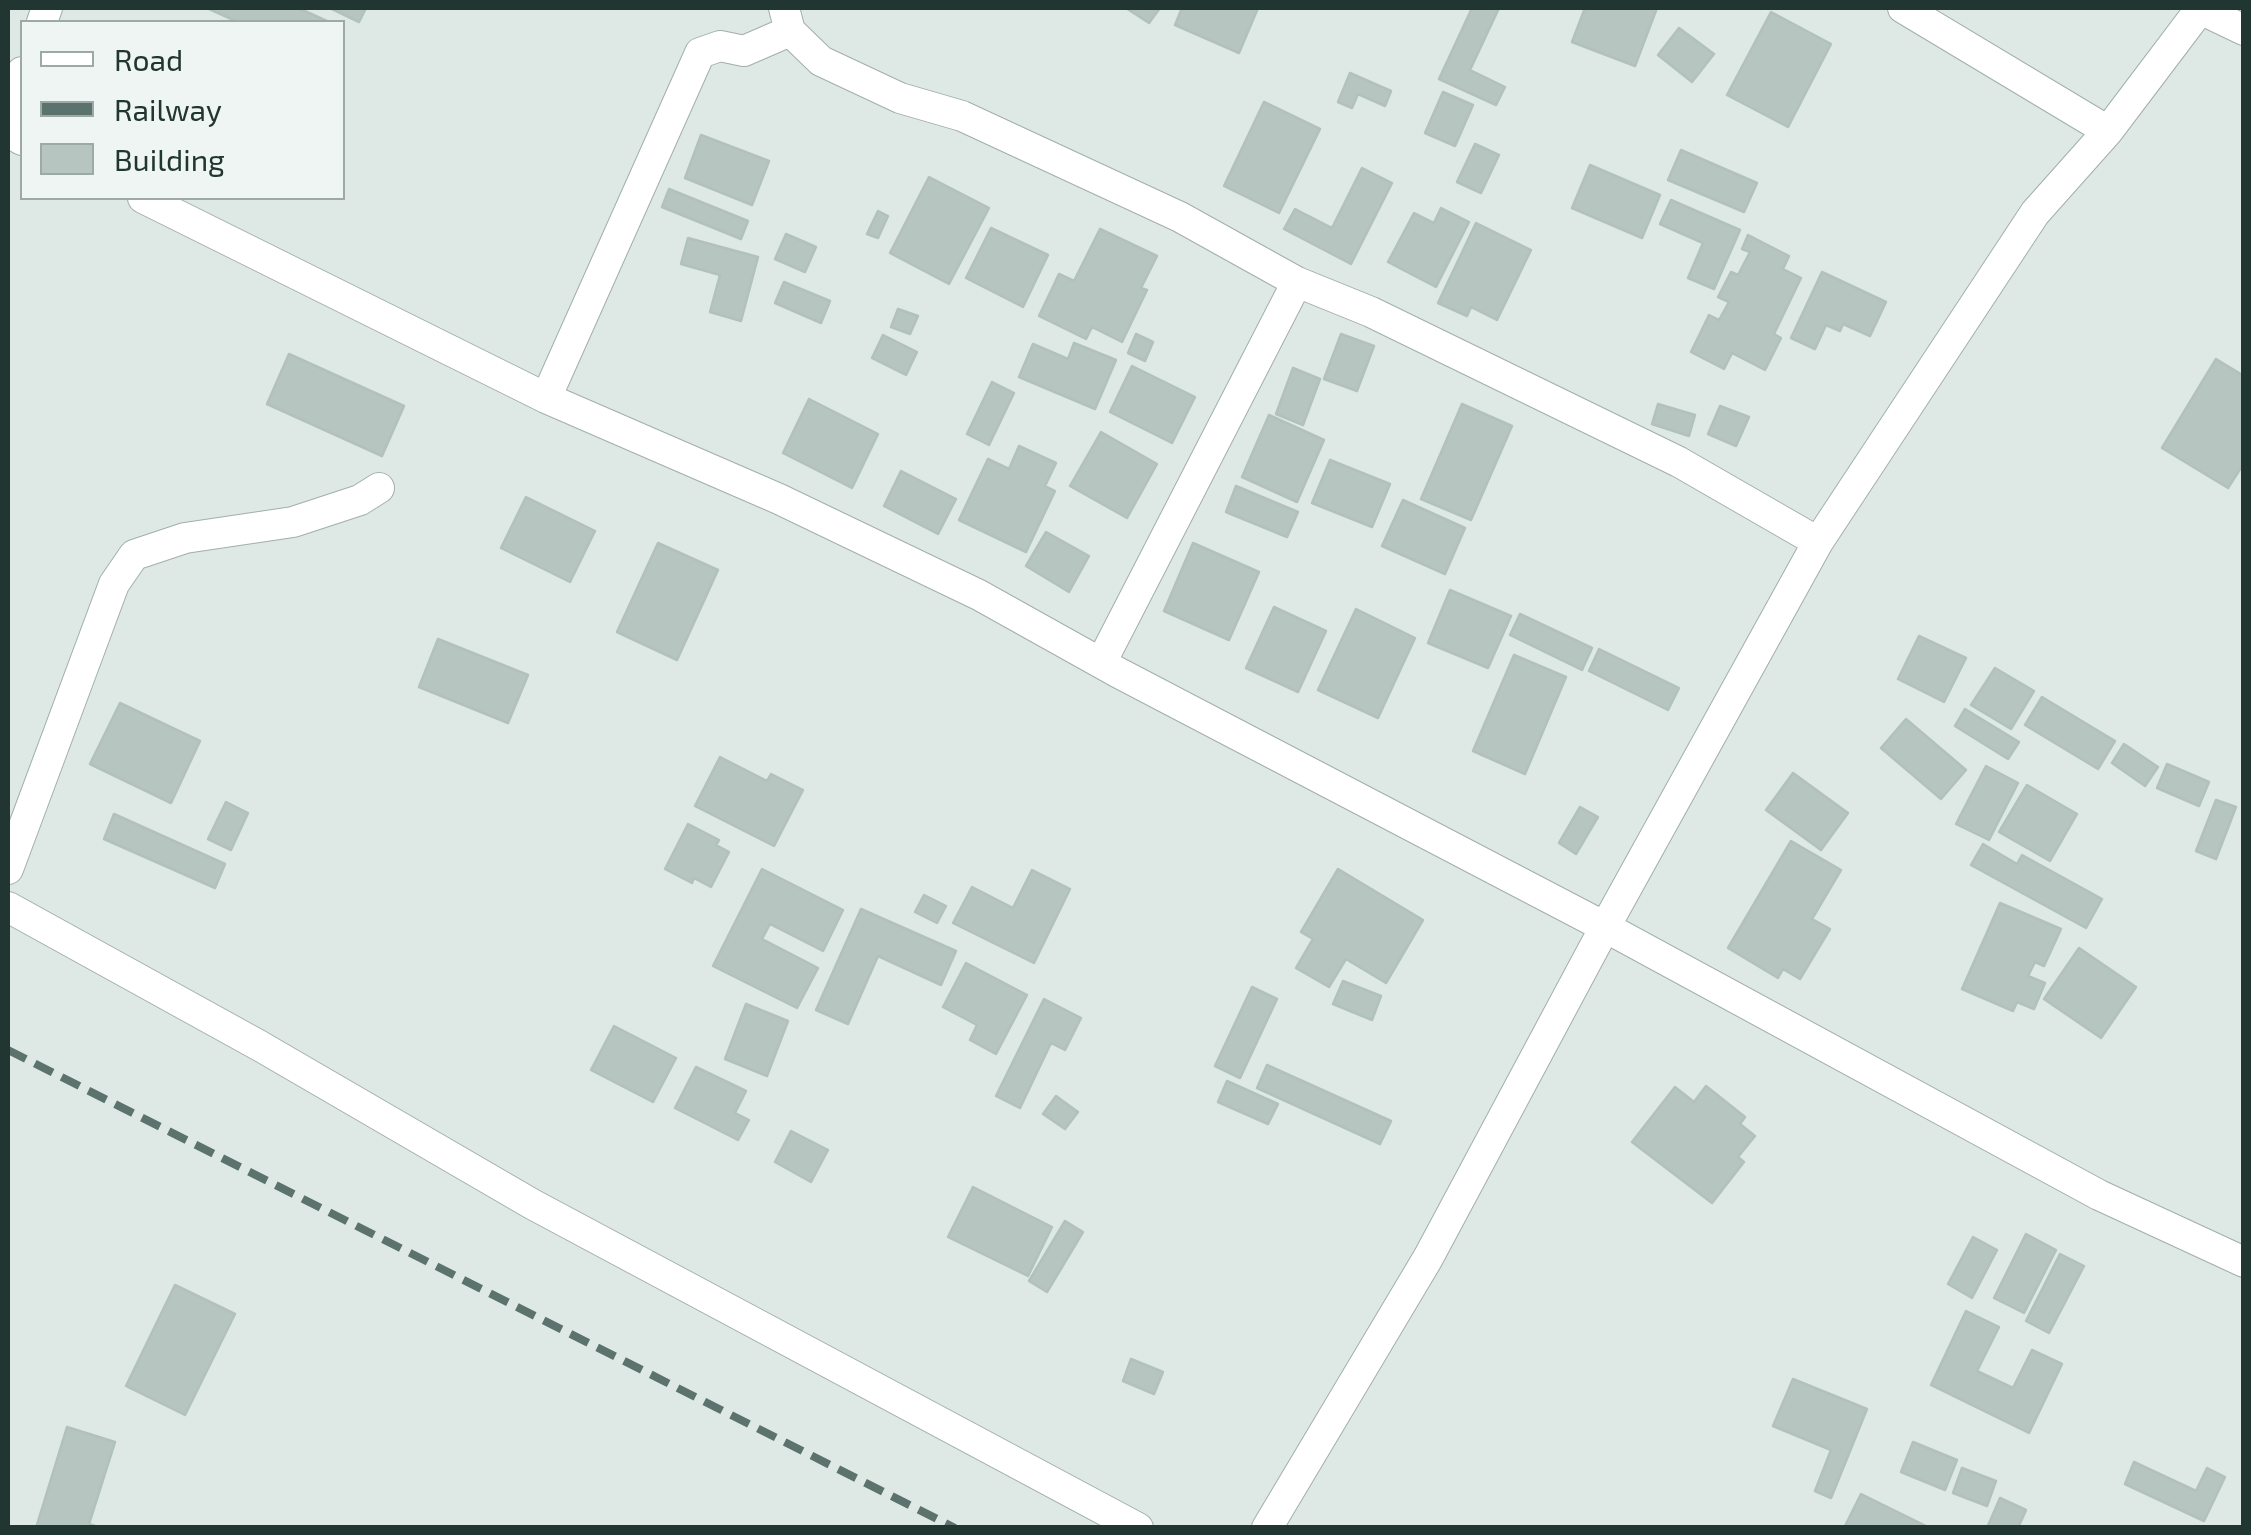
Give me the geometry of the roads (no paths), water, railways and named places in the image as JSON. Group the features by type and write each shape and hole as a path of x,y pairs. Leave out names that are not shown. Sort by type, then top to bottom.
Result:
{"street":[{"path":"1903,8 2108,131"},
{"path":"1267,1528 1428,1258 1818,542 2035,213 2108,131 2200,8 2244,30"},
{"path":"546,398 700,54 720,46 744,52 787,19 821,61 900,98 962,116 1180,217 1298,282 1371,312 1662,454 1818,542"},
{"path":"8,112 20,78"},
{"path":"147,200 546,398 780,499 979,596 1606,927 2099,1195 2244,1262"},
{"path":"1101,663 1298,282"},
{"path":"8,869 114,584 134,555 185,538 293,522 360,500 378,488"},
{"path":"8,907 260,1046 532,1204 1138,1528"}],"railway":[{"path":"8,1050 955,1528"}]}
